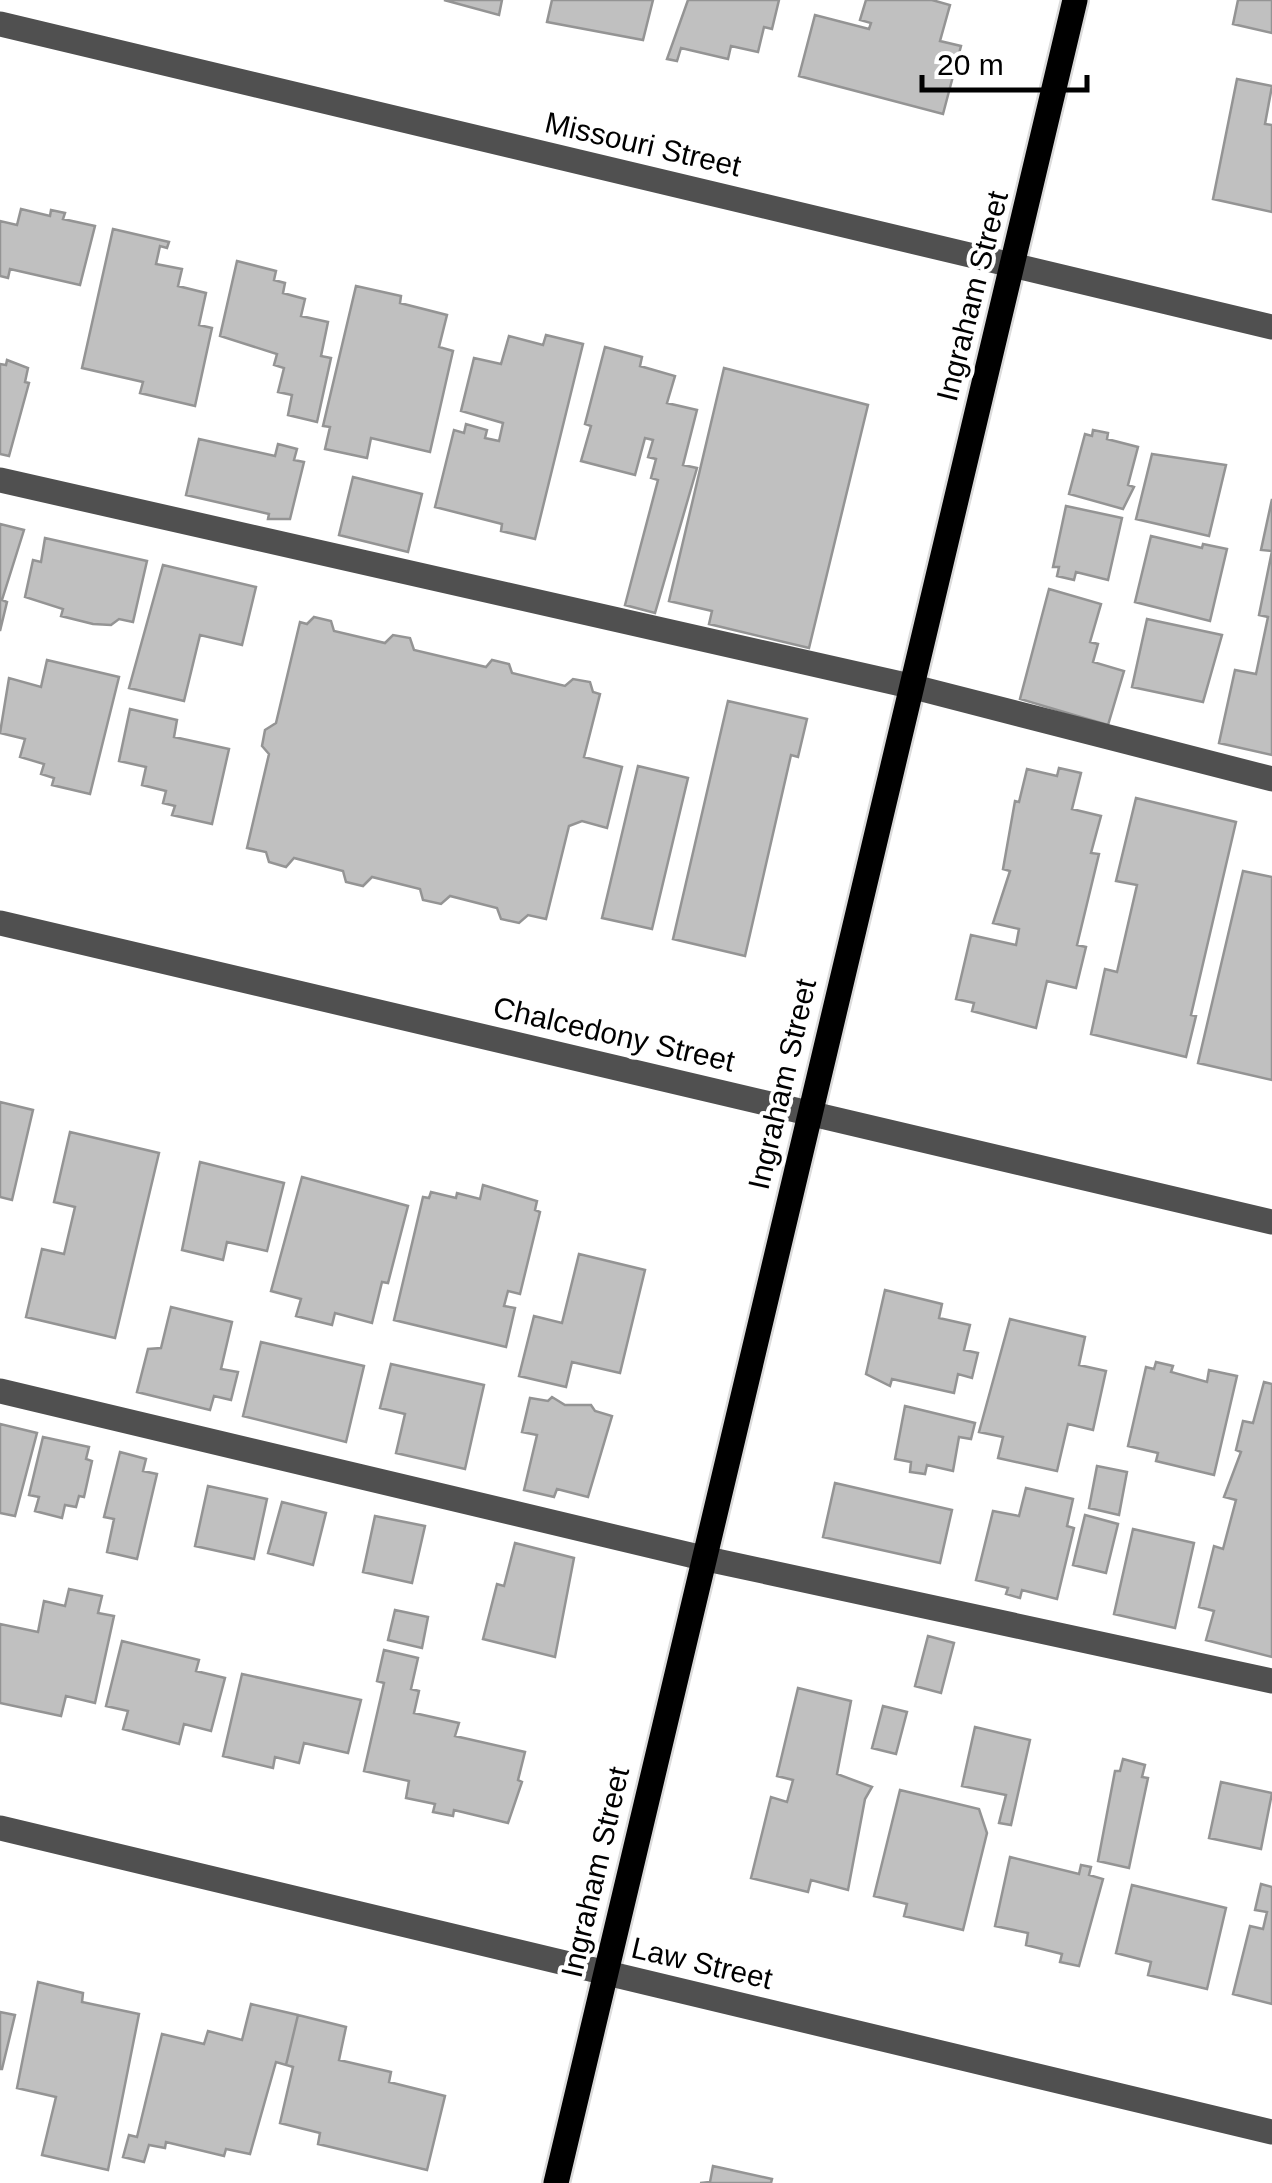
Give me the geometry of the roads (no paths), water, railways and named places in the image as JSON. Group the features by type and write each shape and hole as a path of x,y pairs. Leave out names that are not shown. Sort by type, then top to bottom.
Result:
{"main road":[{"name":"Ingraham Street","path":"556,2183 1075,0"}],"street":[{"name":"Missouri Street","path":"0,24 1272,327"},
{"path":"0,480 910,686 1272,779"},
{"name":"Chalcedony Street","path":"0,923 1272,1222"},
{"path":"0,1391 707,1559 1272,1681"},
{"name":"Law Street","path":"0,1828 1272,2132"}]}
